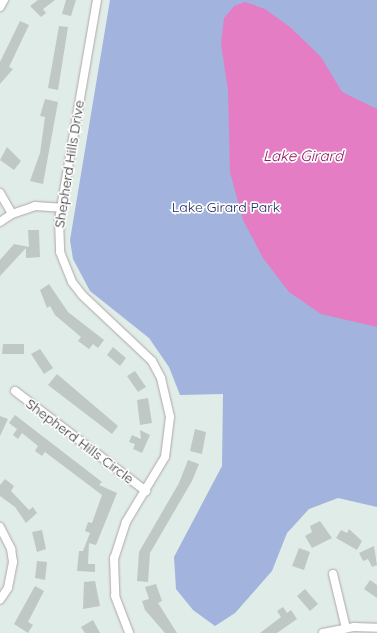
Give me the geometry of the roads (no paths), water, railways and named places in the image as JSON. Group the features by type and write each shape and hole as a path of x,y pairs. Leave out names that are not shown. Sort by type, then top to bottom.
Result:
{"street":[{"path":"0,7 4,0"},
{"name":"Shepherd Hills Drive","path":"97,0 61,208 60,252 72,282 139,345 152,361 167,397 169,437 160,468 126,522 114,558 115,596 129,633"},
{"path":"0,193 12,214"},
{"path":"0,222 12,214 35,206 61,208"},
{"name":"Shepherd Hills Circle","path":"14,391 146,491"},
{"path":"0,527 11,549 13,562 8,588 0,600"},
{"path":"333,574 346,628"},
{"path":"323,633 346,628 377,628"}],"water":[{"name":"Lake Girard","path":"245,2 265,9 290,27 321,57 342,92 377,109 377,327 321,314 289,292 263,258 243,220 230,172 228,90 221,44 224,18 234,6"}],"park label":[{"name":"Lake Girard Park","path":"226,207"}]}
